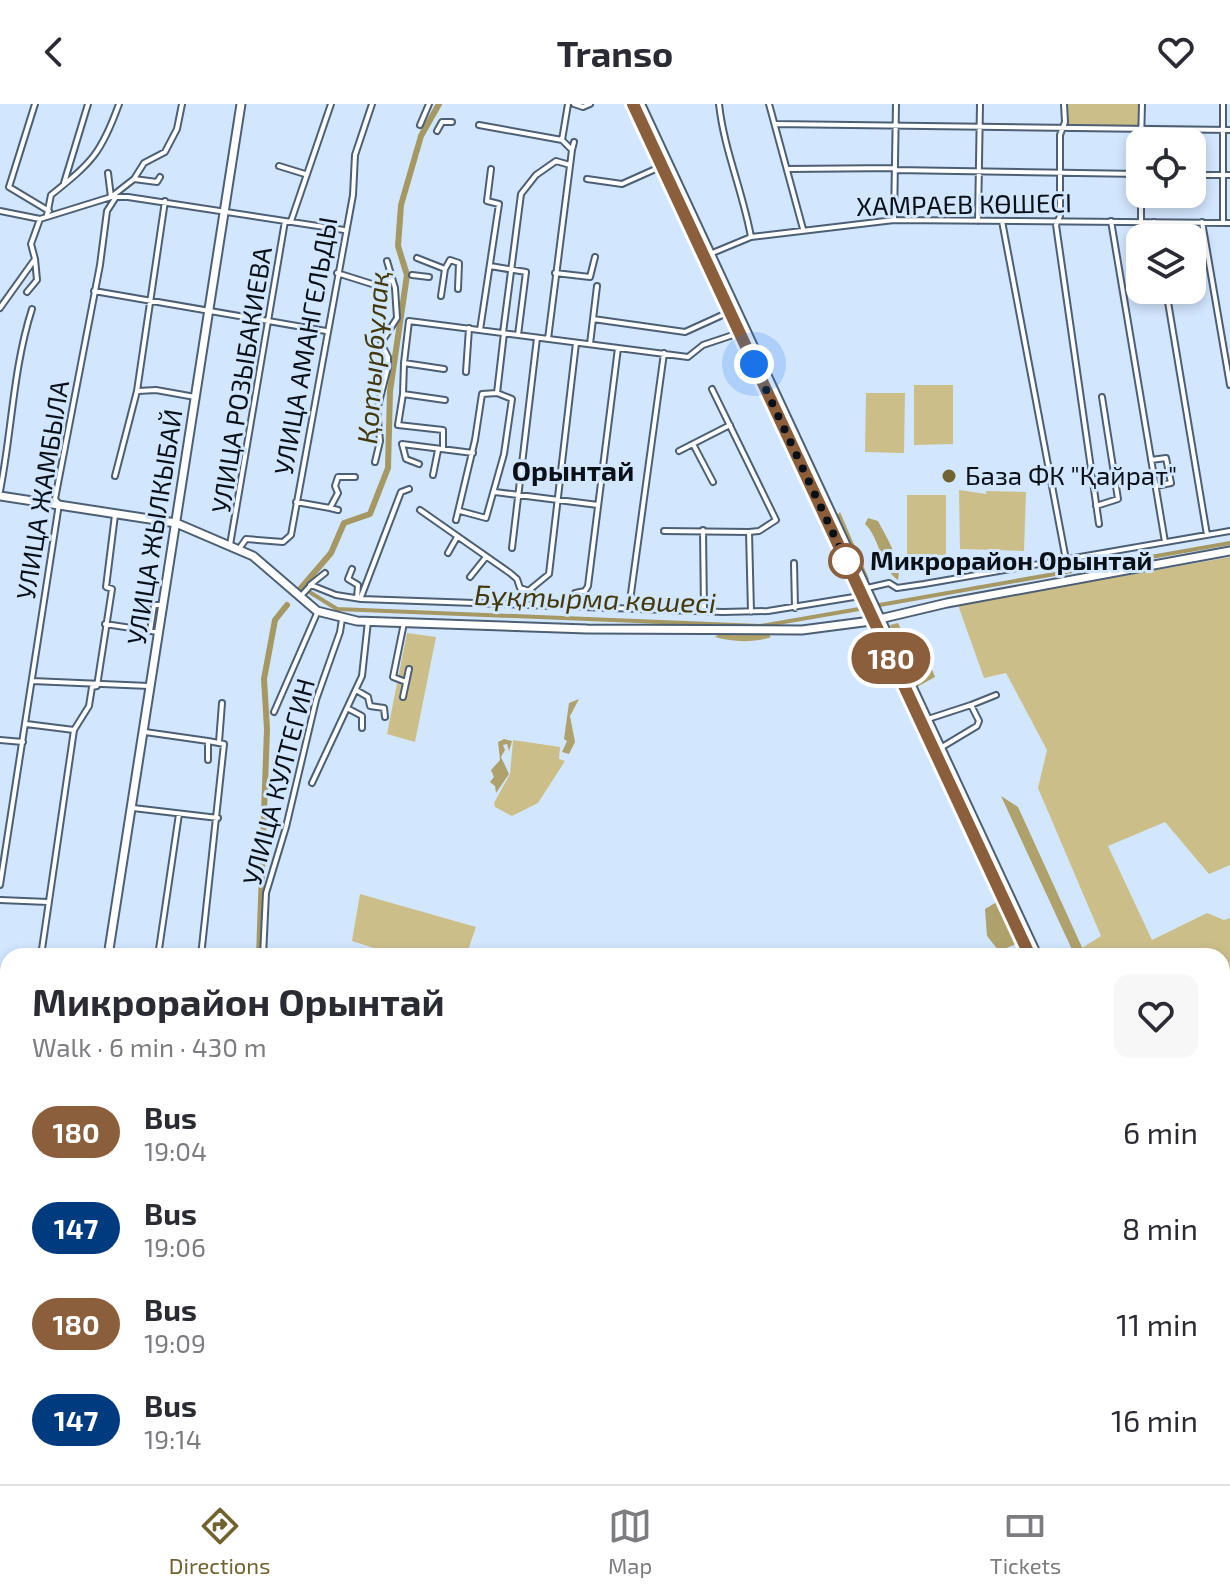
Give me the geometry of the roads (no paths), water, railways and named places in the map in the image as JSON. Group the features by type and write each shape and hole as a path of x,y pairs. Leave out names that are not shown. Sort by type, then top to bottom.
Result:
{"main road":[{"path":"633,104 707,255"},
{"path":"640,104 732,311 912,694 1026,948"},
{"path":"732,311 739,333 756,359"},
{"path":"912,694 1033,948"},
{"path":"1230,1387 1230,1403"}],"street":[{"path":"35,104 9,187 48,213"},
{"path":"63,185 88,104"},
{"path":"48,213 51,195 90,164 102,149 119,104"},
{"path":"113,197 134,179 144,163 165,152 177,129 182,104"},
{"name":"УЛИЦА ЖЫЛКЫБАЙ","path":"109,948 152,686 154,632 163,605 241,104"},
{"name":"УЛИЦА РОЗЫБАКИЕВА","path":"234,547 288,220 331,104"},
{"name":"УЛИЦА АМАНГЕЛЬДЫ","path":"234,547 246,539 289,540 336,272 353,195 355,155 372,104"},
{"path":"420,125 429,104"},
{"path":"562,140 571,104 590,104"},
{"path":"719,104 726,146 743,195 751,237"},
{"path":"769,104 803,229"},
{"path":"894,220 896,104"},
{"path":"978,221 980,104"},
{"path":"1064,104 1058,221 1065,293 1099,524"},
{"path":"1142,104 1142,128"},
{"path":"1223,104 1223,223"},
{"path":"437,131 442,122 452,122"},
{"path":"776,124 1126,128"},
{"path":"479,125 562,140 572,150"},
{"path":"1206,130 1230,130"},
{"path":"548,339 574,142"},
{"path":"497,393 510,269 524,186 556,161 570,165"},
{"path":"279,166 305,174"},
{"path":"587,179 622,184 662,166"},
{"path":"480,330 499,204 487,201 491,169"},
{"path":"787,169 1126,174"},
{"path":"108,173 113,197"},
{"path":"1206,175 1230,175"},
{"path":"134,179 157,182 160,177"},
{"path":"27,292 37,280 31,244 40,219 48,213 113,197 165,201 344,230"},
{"name":"УЛИЦА ЖАМБЫЛА","path":"0,885 59,504 55,499 107,211 113,197"},
{"path":"115,476 137,391 165,201"},
{"path":"1141,208 1141,221"},
{"path":"0,211 40,219"},
{"name":"ХАМРАЕВ КӨШЕСІ","path":"707,255 751,237 894,220 1230,223"},
{"path":"1002,221 1066,560"},
{"path":"1111,221 1165,543"},
{"path":"1202,222 1230,385"},
{"path":"555,273 590,277 595,257"},
{"path":"417,258 445,269"},
{"path":"0,307 35,259"},
{"path":"441,296 445,269 450,260 459,263 458,289"},
{"path":"375,462 380,441 377,410 388,367 388,357 381,343 397,318 387,261"},
{"path":"490,266 522,271 526,276 518,335"},
{"path":"336,272 372,284 392,281"},
{"path":"412,275 429,277"},
{"path":"590,344 597,286"},
{"path":"94,291 326,331"},
{"path":"1168,304 1207,535"},
{"path":"32,309 20,345 14,408 0,494 176,523 234,547 266,565 318,611 339,619 770,632 875,616 1230,551"},
{"path":"593,319 685,332 732,311"},
{"path":"433,475 443,430 398,425 409,321 688,357 703,345 739,333"},
{"path":"466,372 469,328"},
{"path":"512,548 537,338"},
{"path":"527,592 549,574 576,343"},
{"path":"575,605 575,593 585,591 588,586 618,347"},
{"path":"629,608 664,353"},
{"path":"404,363 444,369"},
{"path":"664,531 749,532 759,531 776,520 712,389"},
{"path":"137,391 156,390 195,397"},
{"path":"456,520 473,453 482,394 497,393 512,399 495,492 486,518 460,511"},
{"path":"403,394 445,400"},
{"path":"1096,506 1118,499 1102,397"},
{"path":"679,451 730,425"},
{"path":"419,464 406,459 402,444 473,453"},
{"path":"693,444 713,482"},
{"path":"1151,460 1166,458 1169,461 1171,483 1156,486"},
{"path":"330,508 338,493 335,486 338,477 355,477"},
{"path":"359,598 401,492 409,489"},
{"path":"495,492 598,505"},
{"path":"296,502 338,510"},
{"path":"420,510 517,579 520,588 540,604"},
{"path":"97,686 112,589 106,587 115,513"},
{"path":"703,530 704,611"},
{"path":"310,585 359,598 751,612 795,608 865,594 889,583 897,588 924,584 1230,531"},
{"path":"749,532 751,612"},
{"path":"448,553 457,537"},
{"path":"470,577 486,557"},
{"path":"794,563 795,608"},
{"path":"352,569 348,579 358,585 359,598"},
{"path":"300,597 325,573"},
{"path":"274,712 318,611"},
{"name":"УЛИЦА КУЛТЕГИН","path":"263,948 266,893 286,827 316,700 340,632 339,619"},
{"path":"312,783 356,690 364,664 368,621"},
{"path":"404,623 393,677 406,682"},
{"path":"105,624 154,632"},
{"path":"403,697 409,669"},
{"path":"32,681 152,686"},
{"path":"42,948 74,730 89,706 92,687 97,686"},
{"path":"356,690 368,697 370,706 384,708 385,717"},
{"path":"927,720 996,695"},
{"path":"219,742 222,703"},
{"path":"940,748 977,726 979,721 971,705"},
{"path":"347,708 362,716 362,728"},
{"path":"26,724 74,730"},
{"path":"145,732 223,742 218,818 202,948"},
{"path":"0,740 23,742"},
{"path":"208,741 208,760"},
{"path":"133,808 218,818"},
{"path":"159,948 179,814"},
{"path":"0,900 48,902"}],"waterway":[{"name":"Қотырбұлақ","path":"301,588 331,553 344,523 370,514 388,468 390,391 407,275 398,246 401,205 421,136 439,104"},
{"path":"874,606 1230,543"},
{"name":"Бұқтырма көшесі","path":"311,593 337,609 760,626 865,608"},
{"name":"Қотырбұлақ","path":"259,948 267,729 264,679 275,620 287,605"}],"place":[{"name":"База ФК \"Қайрат\"","path":"949,476"},
{"name":"Микрорайон Орынтай","path":"846,561"}],"district":[{"name":"Орынтай","path":"573,471"}]}
